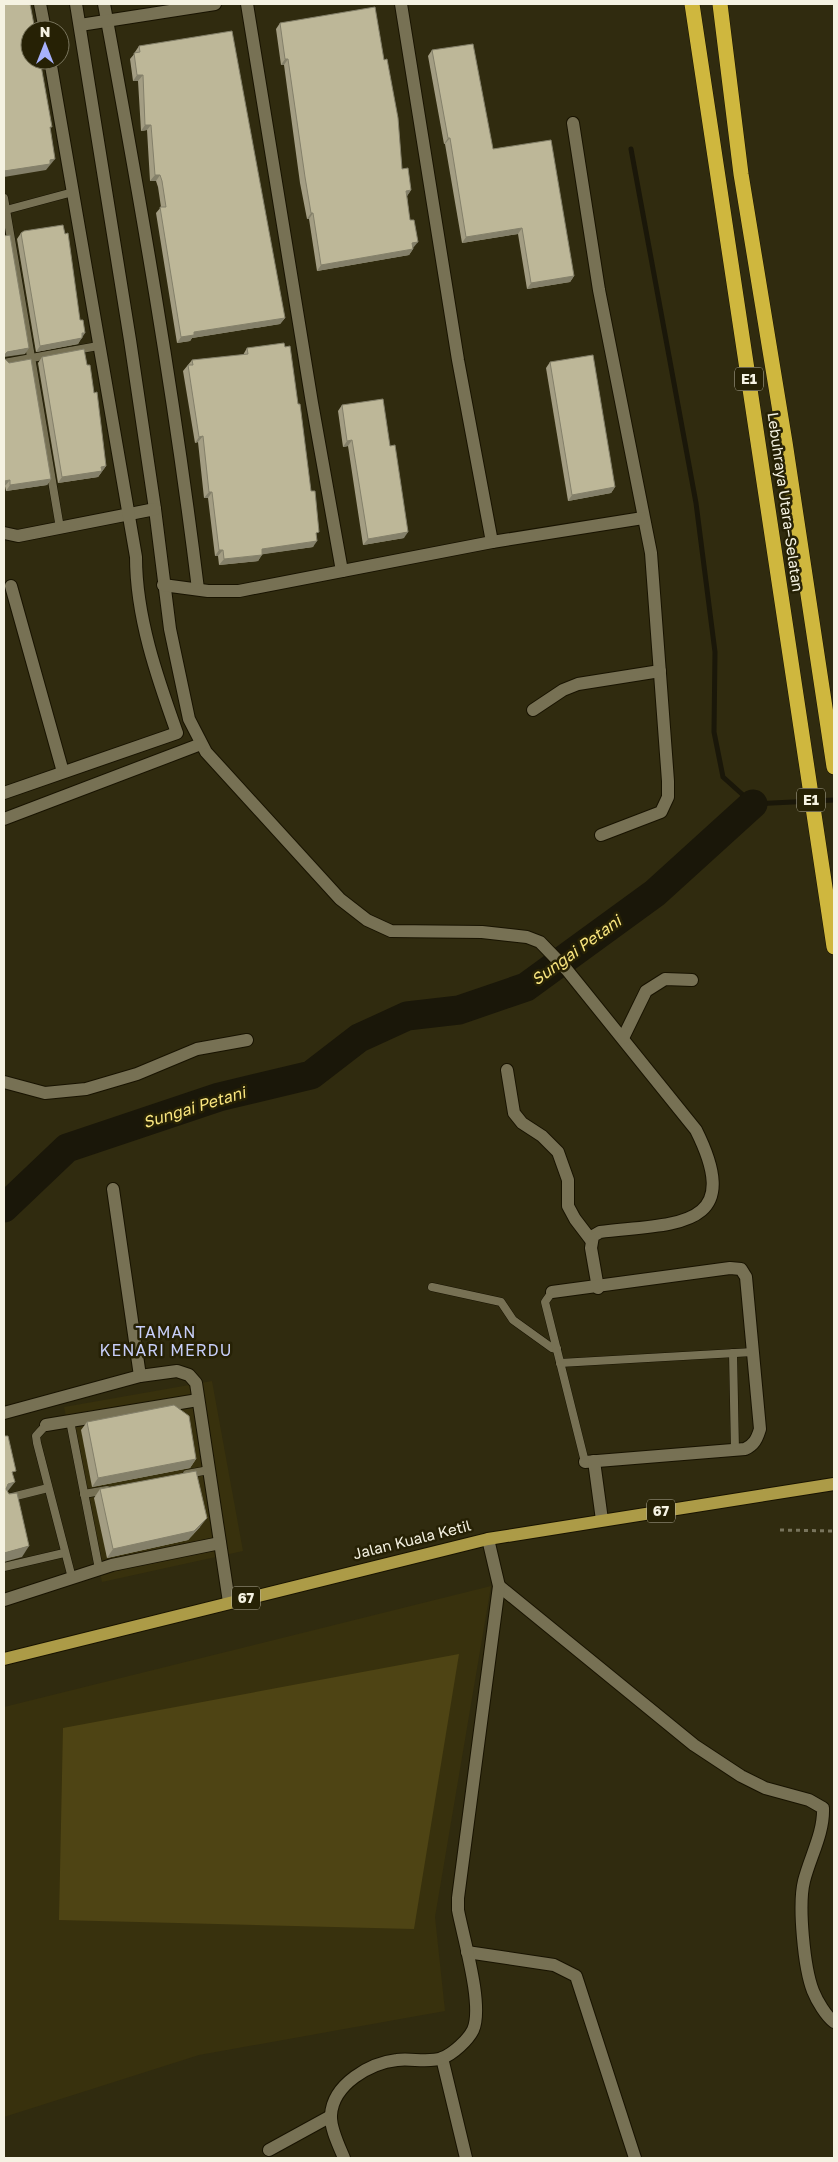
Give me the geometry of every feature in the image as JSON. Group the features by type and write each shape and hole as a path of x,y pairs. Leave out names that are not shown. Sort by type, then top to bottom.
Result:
{"highway":[{"name":"Lebuhraya Utara–Selatan","path":"692,4 834,947"},
{"name":"Lebuhraya Utara–Selatan","path":"720,4 741,174 784,433 833,759"}],"main road":[{"name":"Jalan Kuala Ketil","path":"4,1659 488,1539 834,1484"}],"street":[{"path":"40,4 43,20"},
{"path":"76,4 155,509 163,585 176,664 192,729 201,744 340,899 366,920 391,931 482,932 526,937 540,942 567,970 696,1130 710,1166 714,1190 703,1211 694,1217 666,1224 600,1232 593,1236 592,1240"},
{"path":"104,4 137,181 186,496 198,589"},
{"path":"80,25 215,4"},
{"path":"247,4 312,403 342,571"},
{"path":"401,4 404,13 458,360 492,542"},
{"path":"52,70 98,346 136,556 138,600 166,705 177,733"},
{"path":"573,123 599,290 650,552 668,780 666,806 661,812 651,818 601,836"},
{"path":"4,533 18,536 155,509"},
{"path":"163,585 239,591 492,542 643,518"},
{"path":"11,586 63,772"},
{"path":"533,710 563,690 578,684 660,671"},
{"path":"4,793 192,729"},
{"path":"4,819 201,744"},
{"path":"623,1038 646,991 665,979 692,980"},
{"path":"4,1082 45,1093 86,1089 137,1074 197,1049 247,1040"},
{"path":"507,1070 514,1112 522,1123 542,1136 558,1152 568,1180 568,1206 574,1219 592,1240 598,1288"},
{"path":"113,1190 140,1376"},
{"path":"552,1292 598,1288 730,1268 741,1269 746,1277 760,1429 758,1436 752,1446 735,1450 589,1462 602,1520"},
{"path":"4,1413 140,1376 177,1371 189,1375 196,1383 228,1602"},
{"path":"46,1425 198,1400"},
{"path":"344,2158 330,2116 333,2105 343,2088 360,2073 377,2064 397,2060 442,2058 467,2039 473,2029 475,1999 458,1910 458,1898 499,1586 488,1539"},
{"path":"4,1600 99,1569 220,1543"},
{"path":"499,1586 694,1745 741,1776 765,1788 809,1800 823,1808 823,1820 804,1882 803,1922 805,1955 813,1991 834,2022"},
{"path":"467,1952 554,1965 576,1976 635,2158"},
{"path":"442,2058 466,2158"},
{"path":"269,2150 330,2116"}],"lane":[{"path":"6,210 73,192"},
{"path":"4,198 60,528"},
{"path":"4,363 98,346"},
{"path":"432,1287 501,1302 513,1320 552,1348 557,1349"},
{"path":"552,1292 545,1302 589,1462"},
{"path":"560,1362 753,1352"},
{"path":"733,1353 735,1450"},
{"path":"70,1421 99,1569"},
{"path":"46,1425 36,1436 72,1578"},
{"path":"180,1476 209,1470"},
{"path":"4,1499 48,1488"},
{"path":"84,1494 113,1488"},
{"path":"4,1567 64,1552"}],"path":[{"path":"780,1530 834,1531"}],"shaded area":[{"path":"212,1381 243,1551 102,1582 64,1407"},
{"path":"491,1586 435,1917 445,2011 199,2055 4,2117 4,1707"},
{"path":"459,1654 414,1929 59,1920 63,1728"}],"building":[{"path":"4,4 30,4 33,20 20,20 20,70 42,70 52,127 50,127 55,159 50,160 50,164 4,171"},
{"path":"375,7 384,60 387,59 398,118 402,169 408,168 411,190 406,191 410,220 414,220 418,242 412,243 413,249 321,265 305,177 288,59 285,59 280,23"},
{"path":"232,31 285,318 194,332 194,335 181,337 160,207 166,207 162,181 160,175 155,175 151,125 145,125 143,75 137,75 134,53 140,52 139,46"},
{"path":"473,44 493,149 551,140 574,276 531,283 522,228 466,237 450,138 448,138 432,50"},
{"path":"63,225 65,234 68,233 80,320 83,320 85,333 82,333 82,338 40,346 21,233"},
{"path":"10,235 29,348 7,352 4,356 4,236"},
{"path":"284,343 285,347 290,346 298,404 300,404 311,491 315,491 319,532 316,533 317,541 262,549 262,555 224,559 223,550 219,550 212,492 209,492 203,436 199,437 188,365 193,365 192,360 248,354 247,348"},
{"path":"84,349 87,365 90,365 94,393 97,392 106,466 101,467 102,471 62,477 42,357"},
{"path":"593,355 615,487 572,495 550,362"},
{"path":"4,358 9,363 31,359 51,479 10,485 10,480 4,481"},
{"path":"383,399 390,446 395,445 408,532 368,539 352,440 347,441 342,405"},
{"path":"174,1405 189,1416 196,1459 98,1478 87,1422"},
{"path":"4,1436 8,1436 16,1471 12,1472 15,1482 8,1484 6,1489 9,1494 17,1493 29,1546 4,1553"},
{"path":"196,1471 207,1518 194,1531 113,1549 100,1489"}],"waterway":[{"path":"631,149 696,503 715,652 714,732 723,777 753,804 834,800"},
{"name":"Sungai Petani","path":"4,1208 67,1148 219,1097 311,1075 359,1038 407,1016 459,1010 526,987 655,893 753,804"}],"district":[{"name":"TAMAN KENARI MERDU","path":"166,1341"}]}
